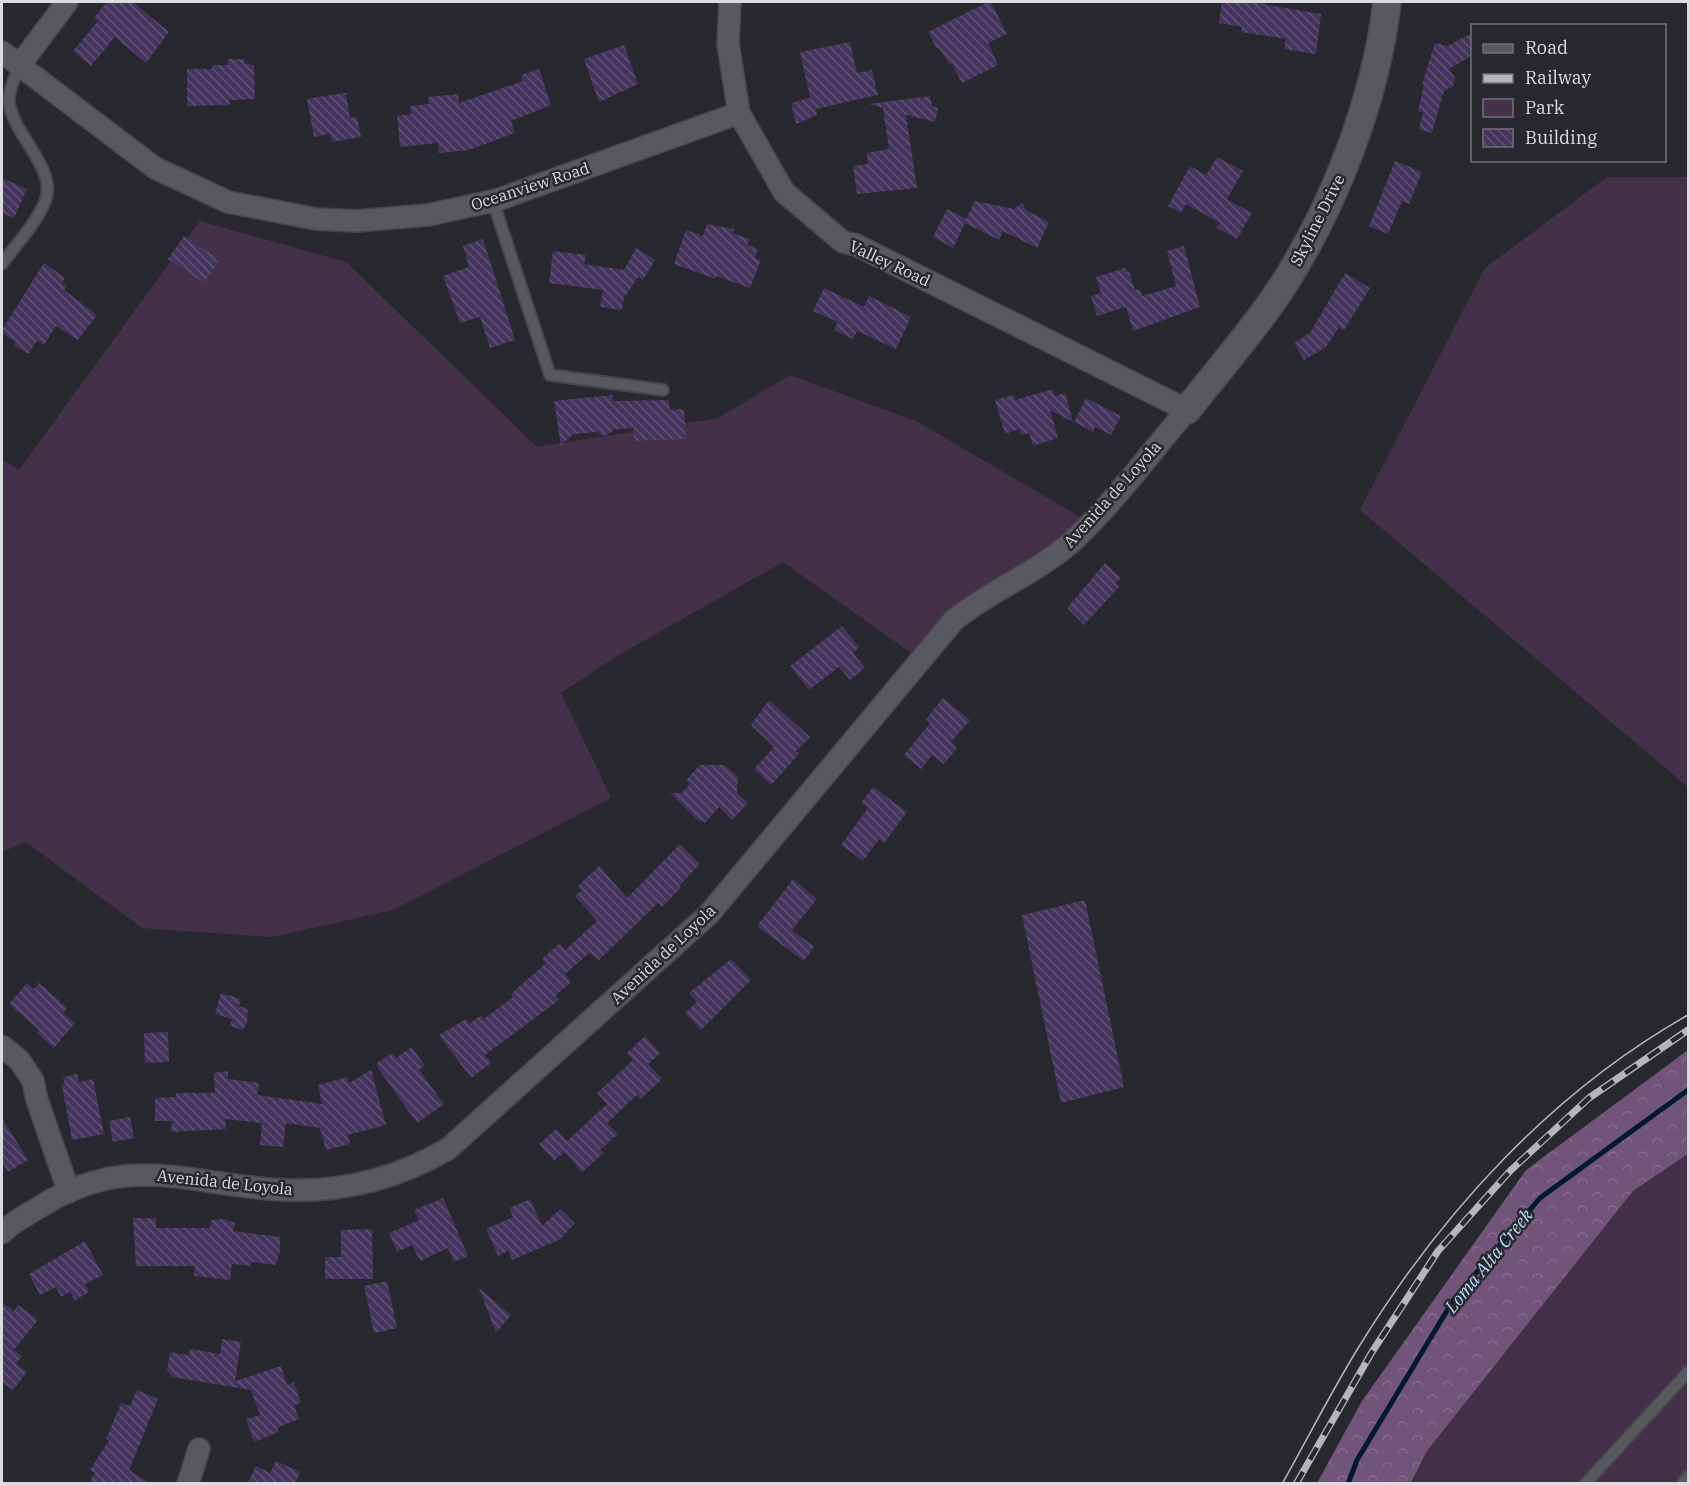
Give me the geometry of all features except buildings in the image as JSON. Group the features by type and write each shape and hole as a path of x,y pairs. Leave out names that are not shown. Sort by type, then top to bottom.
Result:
{"street":[{"path":"19,66 67,2"},
{"name":"Valley Road","path":"730,2 728,44 739,113 784,192 843,242 855,245 1187,410"},
{"name":"Skyline Drive","path":"1187,410 1281,287 1306,246 1346,162 1362,117 1384,27 1387,2"},
{"name":"Oceanview Road","path":"2,52 155,168 228,202 316,219 356,221 428,216 493,201 739,113"},
{"name":"Avenida de Loyola","path":"2,1233 8,1227 69,1192 110,1177 155,1173 286,1190 340,1188 371,1183 427,1161 448,1149 709,914 954,620 972,605 1048,561 1079,536 1187,410"},
{"path":"2,1046 20,1061 33,1081 37,1100 69,1192"},
{"path":"188,1484 199,1449"}],"lane":[{"path":"2,264 37,219 47,196 45,172 24,139 9,101 19,66"},
{"path":"493,201 550,375 663,390"},
{"path":"1585,1484 1689,1372"},
{"path":"1682,1484 1689,1476"}],"green space":[{"path":"1607,177 1688,177 1688,787 1360,510 1485,268"},
{"path":"200,221 346,262 537,447 718,418 790,375 918,422 1099,528 972,605 921,660 783,562 617,656 561,693 611,798 393,910 272,937 142,928 26,842 2,852 2,459 19,470"},
{"path":"1688,1050 1688,1154 1633,1191 1427,1451 1411,1483 1317,1483 1362,1401 1526,1170"},
{"path":"1688,1154 1688,1483 1412,1484 1427,1451 1633,1191"}],"waterway":[{"name":"Loma Alta Creek","path":"1348,1484 1357,1460 1454,1299 1540,1198 1688,1090"}],"tram line":[{"path":"1282,1484 1360,1345 1392,1296 1464,1202 1546,1118 1591,1080 1638,1046 1688,1015"}],"railway":[{"path":"1296,1484 1372,1352 1438,1251 1510,1171 1589,1098 1688,1030"}]}
